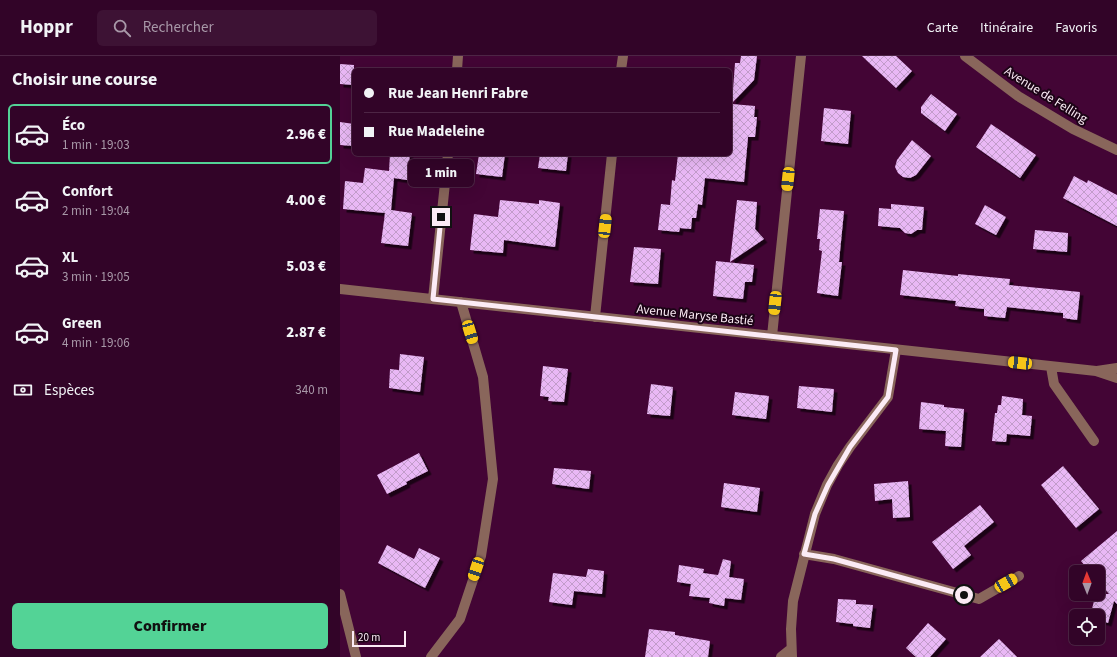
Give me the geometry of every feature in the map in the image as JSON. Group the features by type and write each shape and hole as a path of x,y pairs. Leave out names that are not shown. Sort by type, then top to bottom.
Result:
{"street":[{"path":"457,68 458,56"},
{"path":"621,68 623,56"},
{"path":"772,336 801,56"},
{"name":"Avenue de Felling","path":"965,56 1018,96 1072,129 1117,150"},
{"path":"433,299 448,156"},
{"path":"595,317 612,156"},
{"name":"Avenue Maryse Bastié","path":"340,289 1051,367 1096,371 1117,368"},
{"path":"431,657 460,619 481,556 492,479 483,376 461,302"},
{"path":"781,657 791,653 793,601 815,514 831,478 850,447 888,397 896,350"},
{"path":"1051,367 1054,384 1094,441"},
{"name":"Avenue Maryse Bastié","path":"1096,371 1117,378"},
{"path":"804,554 834,559 978,599 1019,576"},
{"path":"340,594 356,657"}],"building":[{"path":"741,56 757,56 754,80 732,103 735,63 740,63"},
{"path":"862,56 896,56 912,71 896,88"},
{"path":"340,64 354,65 354,68 352,68 352,85 340,84"},
{"path":"931,94 957,114 945,131 921,113 921,107"},
{"path":"732,104 755,106 754,117 757,117 755,137 748,137 744,182 705,178 702,205 698,204 696,218 692,218 691,229 680,228 679,232 658,230 661,204 670,205 672,180 675,181 678,156 732,156"},
{"path":"824,108 851,111 848,144 821,141"},
{"path":"340,122 352,124 352,146 340,145"},
{"path":"991,124 1036,155 1020,178 976,147"},
{"path":"912,140 931,156 916,175 910,178 903,177 898,173 895,167 897,160"},
{"path":"390,156 410,156 407,180 394,178 391,210 412,213 408,246 381,243 385,213 343,209 345,181 363,183 365,168 389,171"},
{"path":"479,156 505,156 502,177 476,174"},
{"path":"540,156 568,156 566,171 538,168"},
{"path":"1074,176 1087,183 1088,180 1117,195 1117,226 1063,198"},
{"path":"500,200 539,204 539,200 560,203 555,247 504,240 503,253 470,250 474,214 498,217"},
{"path":"737,200 757,202 755,229 764,239 730,262"},
{"path":"891,204 924,207 922,230 917,230 911,234 905,233 900,228 878,226 879,208 891,209"},
{"path":"985,205 1006,217 996,235 975,224"},
{"path":"820,209 844,211 839,262 842,262 838,296 817,293 822,251 819,250 820,239 817,239"},
{"path":"1035,230 1068,233 1067,252 1033,249"},
{"path":"634,247 661,249 658,284 630,282"},
{"path":"716,261 754,265 752,282 745,282 743,299 713,296"},
{"path":"903,270 958,276 958,274 1010,279 1009,285 1080,292 1077,320 1063,318 1063,313 1007,307 1005,318 984,316 984,309 955,306 956,301 900,295"},
{"path":"400,354 424,357 420,392 389,388 390,369 399,370"},
{"path":"543,366 568,369 564,402 548,401 549,397 540,396"},
{"path":"651,384 673,387 670,416 647,414"},
{"path":"799,386 834,389 832,412 797,408"},
{"path":"735,392 769,396 766,419 732,415"},
{"path":"1002,396 1023,399 1022,415 1032,416 1030,436 1007,434 1006,442 992,441 995,413 997,413 998,405 1001,405"},
{"path":"921,402 944,405 944,407 964,409 961,447 945,446 946,431 919,429"},
{"path":"419,453 428,471 387,494 377,475"},
{"path":"1063,466 1099,509 1076,528 1041,485"},
{"path":"554,468 591,471 589,489 552,484"},
{"path":"908,481 910,517 893,518 892,499 875,501 874,484"},
{"path":"724,483 760,488 757,512 721,507"},
{"path":"980,505 994,522 964,546 971,555 953,569 932,542"},
{"path":"1117,531 1117,604 1114,601 1108,623 1105,622 1105,609 1092,609 1094,601 1105,601 1105,594 1109,594 1105,589 1105,565 1084,565 1081,561"},
{"path":"387,545 414,559 419,548 440,558 425,588 378,563"},
{"path":"723,559 731,561 729,577 744,579 741,600 725,598 724,606 709,603 710,598 689,596 691,584 677,582 679,565 704,569 703,573 718,575"},
{"path":"588,569 604,571 602,594 574,591 572,605 549,602 553,573 586,577"},
{"path":"838,599 856,600 856,604 873,605 870,628 836,622"},
{"path":"928,623 946,639 930,657 916,657 906,648"},
{"path":"649,629 675,632 675,635 710,641 708,657 645,657"},
{"path":"999,639 1017,657 980,657"}],"route":[{"path":"441,217 433,299 896,350 888,397 838,465 815,514 804,554 834,559 964,595"}]}
